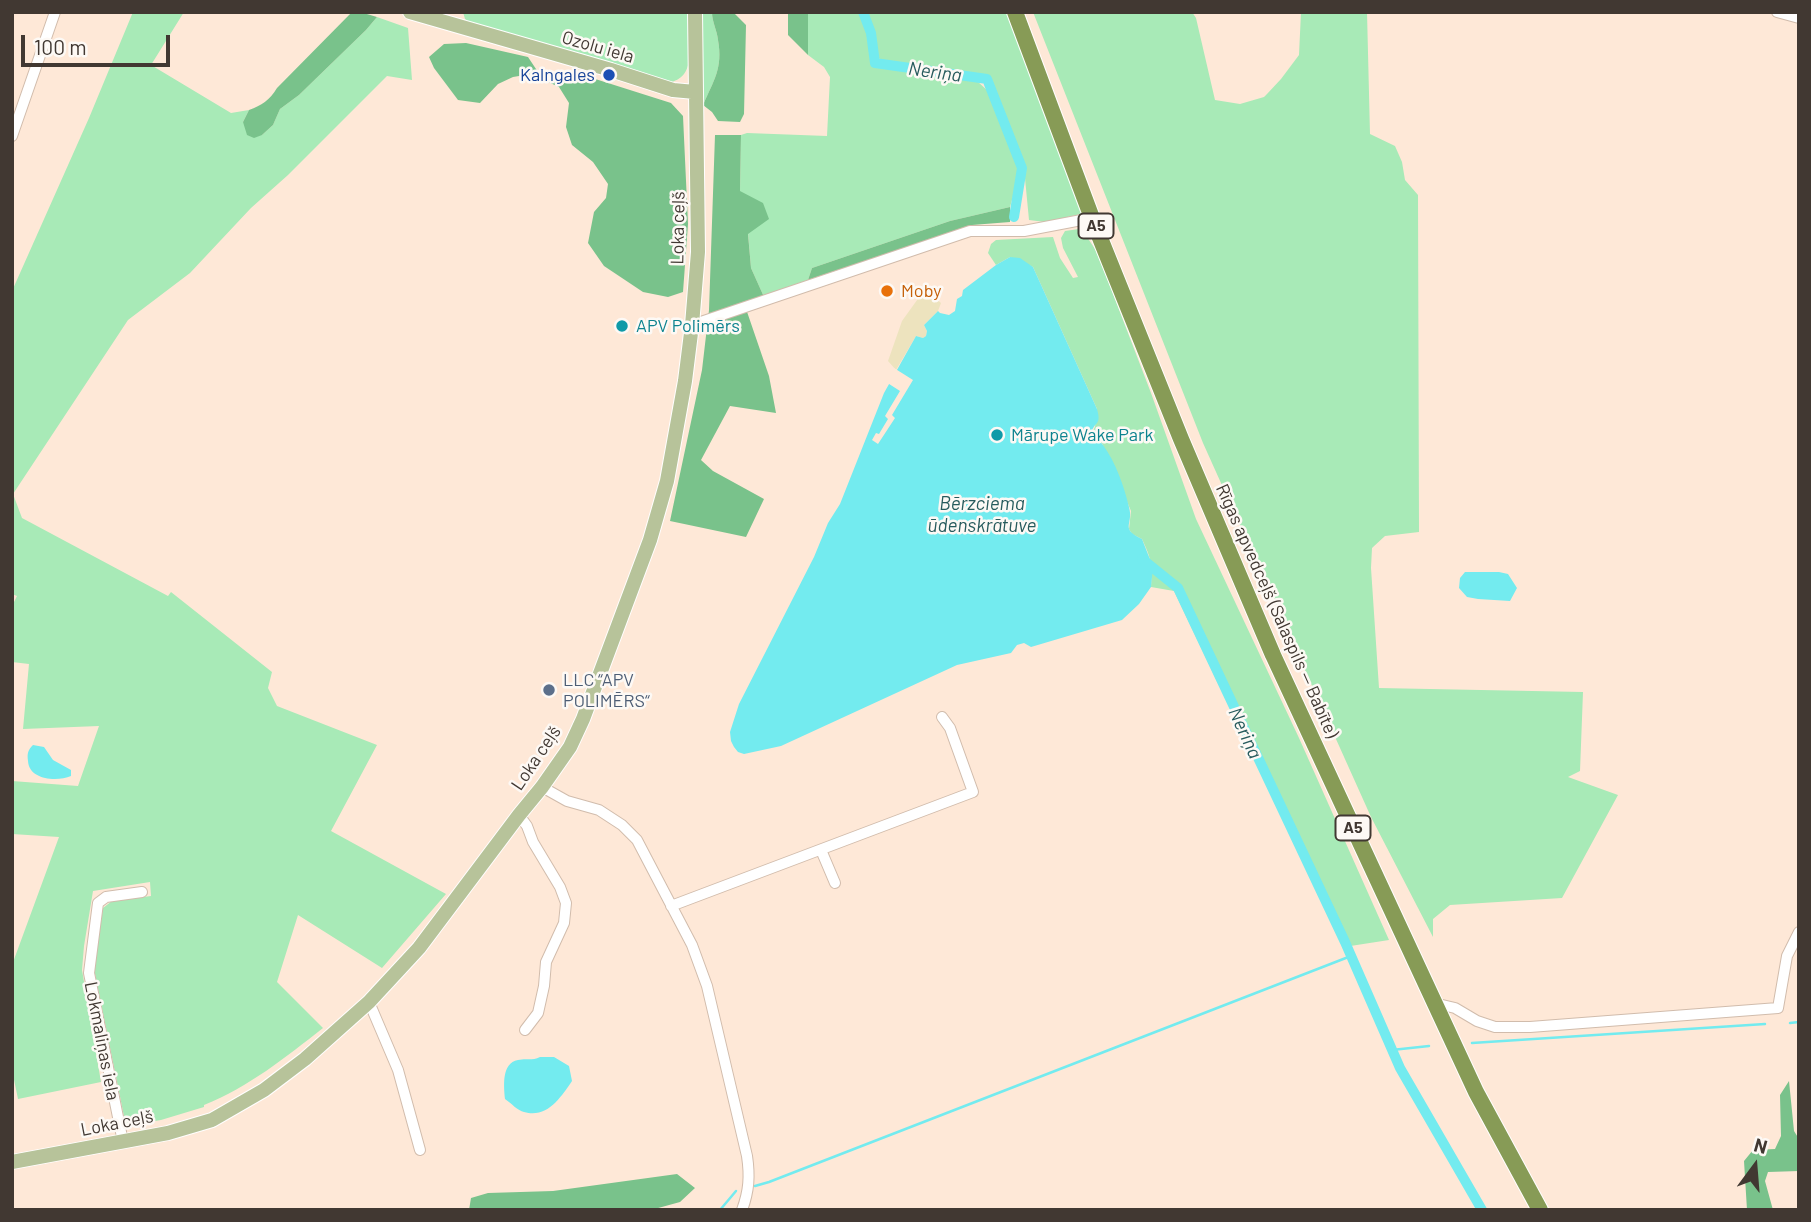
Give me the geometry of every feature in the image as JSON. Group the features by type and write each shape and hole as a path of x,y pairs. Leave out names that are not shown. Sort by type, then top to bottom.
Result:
{"highway":[{"name":"Rīgas apvedceļš (Salaspils — Babīte)","path":"1015,12 1092,218 1273,655 1476,1092 1540,1210"}],"main road":[{"name":"Ozolu iela","path":"410,12 673,90 695,92"},
{"name":"Loka ceļš","path":"12,1162 179,1130 212,1119 264,1090 305,1059 369,1002 419,948 542,788 570,747 650,540 667,481 685,381 698,252 695,12"}],"street":[{"path":"12,136 54,12"},
{"path":"1777,12 1799,18"},
{"path":"692,325 970,231 1024,231 1092,218"},
{"path":"671,906 975,796 950,728 942,717"},
{"path":"542,788 567,801 599,810 622,825 637,840 692,945 707,986 749,1172 742,1210"},
{"path":"519,816 560,887 566,904 564,923 546,962 538,1013 525,1030"},
{"path":"821,850 835,883"},
{"name":"Lokmaliņas iela","path":"123,1142 89,973 98,903 106,897 142,892"},
{"path":"1434,1003 1455,1008 1477,1021 1495,1027 1544,1026 1778,1009 1787,956 1799,932"},
{"path":"369,1002 398,1070 420,1150"}],"green space":[{"path":"133,12 184,12 151,65 231,113 249,110 243,122 262,135 273,125 280,109 299,95 377,17 408,28 412,80 387,76 251,208 190,273 128,320 13,494 22,518 168,596 171,592 272,672 268,688 277,706 377,745 331,831 446,894 382,968 298,915 277,982 323,1028 266,1071 204,1107 161,1120 126,1126 94,969 103,908 112,901 151,896 150,882 93,891 82,970 101,1082 18,1099 12,1070 12,965 59,837 12,834 12,781 78,786 99,726 23,729 29,664 12,662 12,606 17,596 12,594 12,291"},
{"path":"352,12 377,17 299,95 280,109 273,125 262,135 254,138 247,135 243,122 249,110 268,99"},
{"path":"463,12 688,12 689,62 682,76 669,83 471,24 465,19"},
{"path":"702,12 712,12 719,50 716,74 703,105"},
{"path":"712,12 733,12 746,25 744,114 740,122 718,121 703,105 716,74 719,58"},
{"path":"788,12 808,12 808,55 788,35"},
{"path":"808,12 861,12 870,32 876,65 977,81 989,92 1020,171 1010,207 950,221 812,268 808,280 764,297 751,268 740,191 741,135 827,136 830,77 824,67 808,55"},
{"path":"865,12 1006,12 1084,207 1081,214 1045,222 1029,220 1024,168 989,78 885,62 878,58"},
{"path":"1033,12 1192,12 1196,18 1215,100 1240,104 1264,97 1299,55 1301,12 1367,12 1370,134 1395,146 1402,162 1405,180 1418,195 1419,532 1385,536 1372,548 1379,688 1583,692 1580,771 1568,777 1618,795 1562,898 1450,905 1433,919 1433,937 1371,817 1203,443"},
{"path":"466,43 528,57 538,72 555,77 570,71 671,103 683,116 688,224 683,292 668,297 643,292 604,266 588,243 594,212 606,198 608,184 593,162 572,145 566,127 569,103 559,87 531,74 513,77 498,84 480,103 458,100 429,57 444,44"},
{"path":"715,135 741,135 740,191 763,203 769,219 748,234 751,268 764,297 744,303 769,376 776,413 730,406 701,460 713,471 764,499 746,537 670,521 702,370 709,310"},
{"path":"1010,207 1010,222 972,225 808,280 812,268 950,221"},
{"path":"1079,229 1095,249 1110,286 1196,519 1299,738 1389,940 1344,947 1174,591 1151,587 1151,568 1142,539 1132,534 1129,529 1131,511 1102,443 1091,434 1095,427 1097,409 1033,267 1010,257 996,265 988,253 991,244 996,240 1053,237 1060,258 1073,278 1078,277 1063,248 1061,238 1065,231"},
{"path":"1789,1081 1794,1131 1799,1139 1799,1171 1768,1172 1765,1181 1773,1210 1747,1210 1744,1161 1753,1150 1775,1149 1781,1136 1780,1095"},
{"path":"677,1174 695,1188 680,1202 651,1210 469,1210 471,1198 488,1193 553,1191"}],"sand":[{"path":"925,289 941,303 938,311 924,325 926,336 916,336 896,370 888,361 902,321"}],"water":[{"name":"Bērzciema ūdenskrātuve","path":"1010,257 1020,258 1033,267 1097,409 1098,421 1091,434 1103,445 1119,475 1129,507 1129,529 1142,539 1153,567 1151,587 1139,604 1122,620 1031,647 1024,643 1017,645 1011,653 957,665 781,746 744,754 738,752 731,741 730,732 739,704 814,557 828,523 840,504 884,393 916,336 926,336 924,325 938,311 949,315 955,311 957,299 962,296 963,290"},
{"path":"1465,572 1508,574 1517,588 1510,601 1467,597 1459,588 1460,578"},
{"path":"33,745 44,747 53,760 71,770 71,776 52,779 33,772 28,756"},
{"path":"554,1057 569,1066 572,1081 558,1100 546,1109 532,1113 522,1111 505,1099 506,1070 513,1062"}],"pier":[{"path":"894,368 913,380 892,415 895,418 878,444 872,440 888,419 885,416 900,391 886,382"}],"waterway":[{"name":"Neriņa","path":"863,12 871,33 875,63 987,79 1022,168 1014,217"},
{"name":"Neriņa","path":"1142,559 1178,588 1345,942 1400,1068 1482,1210"},
{"path":"755,1186 1351,956"},
{"path":"1790,1023 1799,1022"},
{"path":"1472,1043 1765,1024"},
{"path":"1392,1050 1429,1046"},
{"path":"720,1210 736,1191"}],"place":[{"name":"Kalngales","path":"609,75"},
{"name":"Moby","path":"887,291"},
{"name":"APV Polimērs","path":"622,326"},
{"name":"Mārupe Wake Park","path":"997,435"},
{"name":"LLC “APV POLIMĒRS“","path":"549,690"}]}
